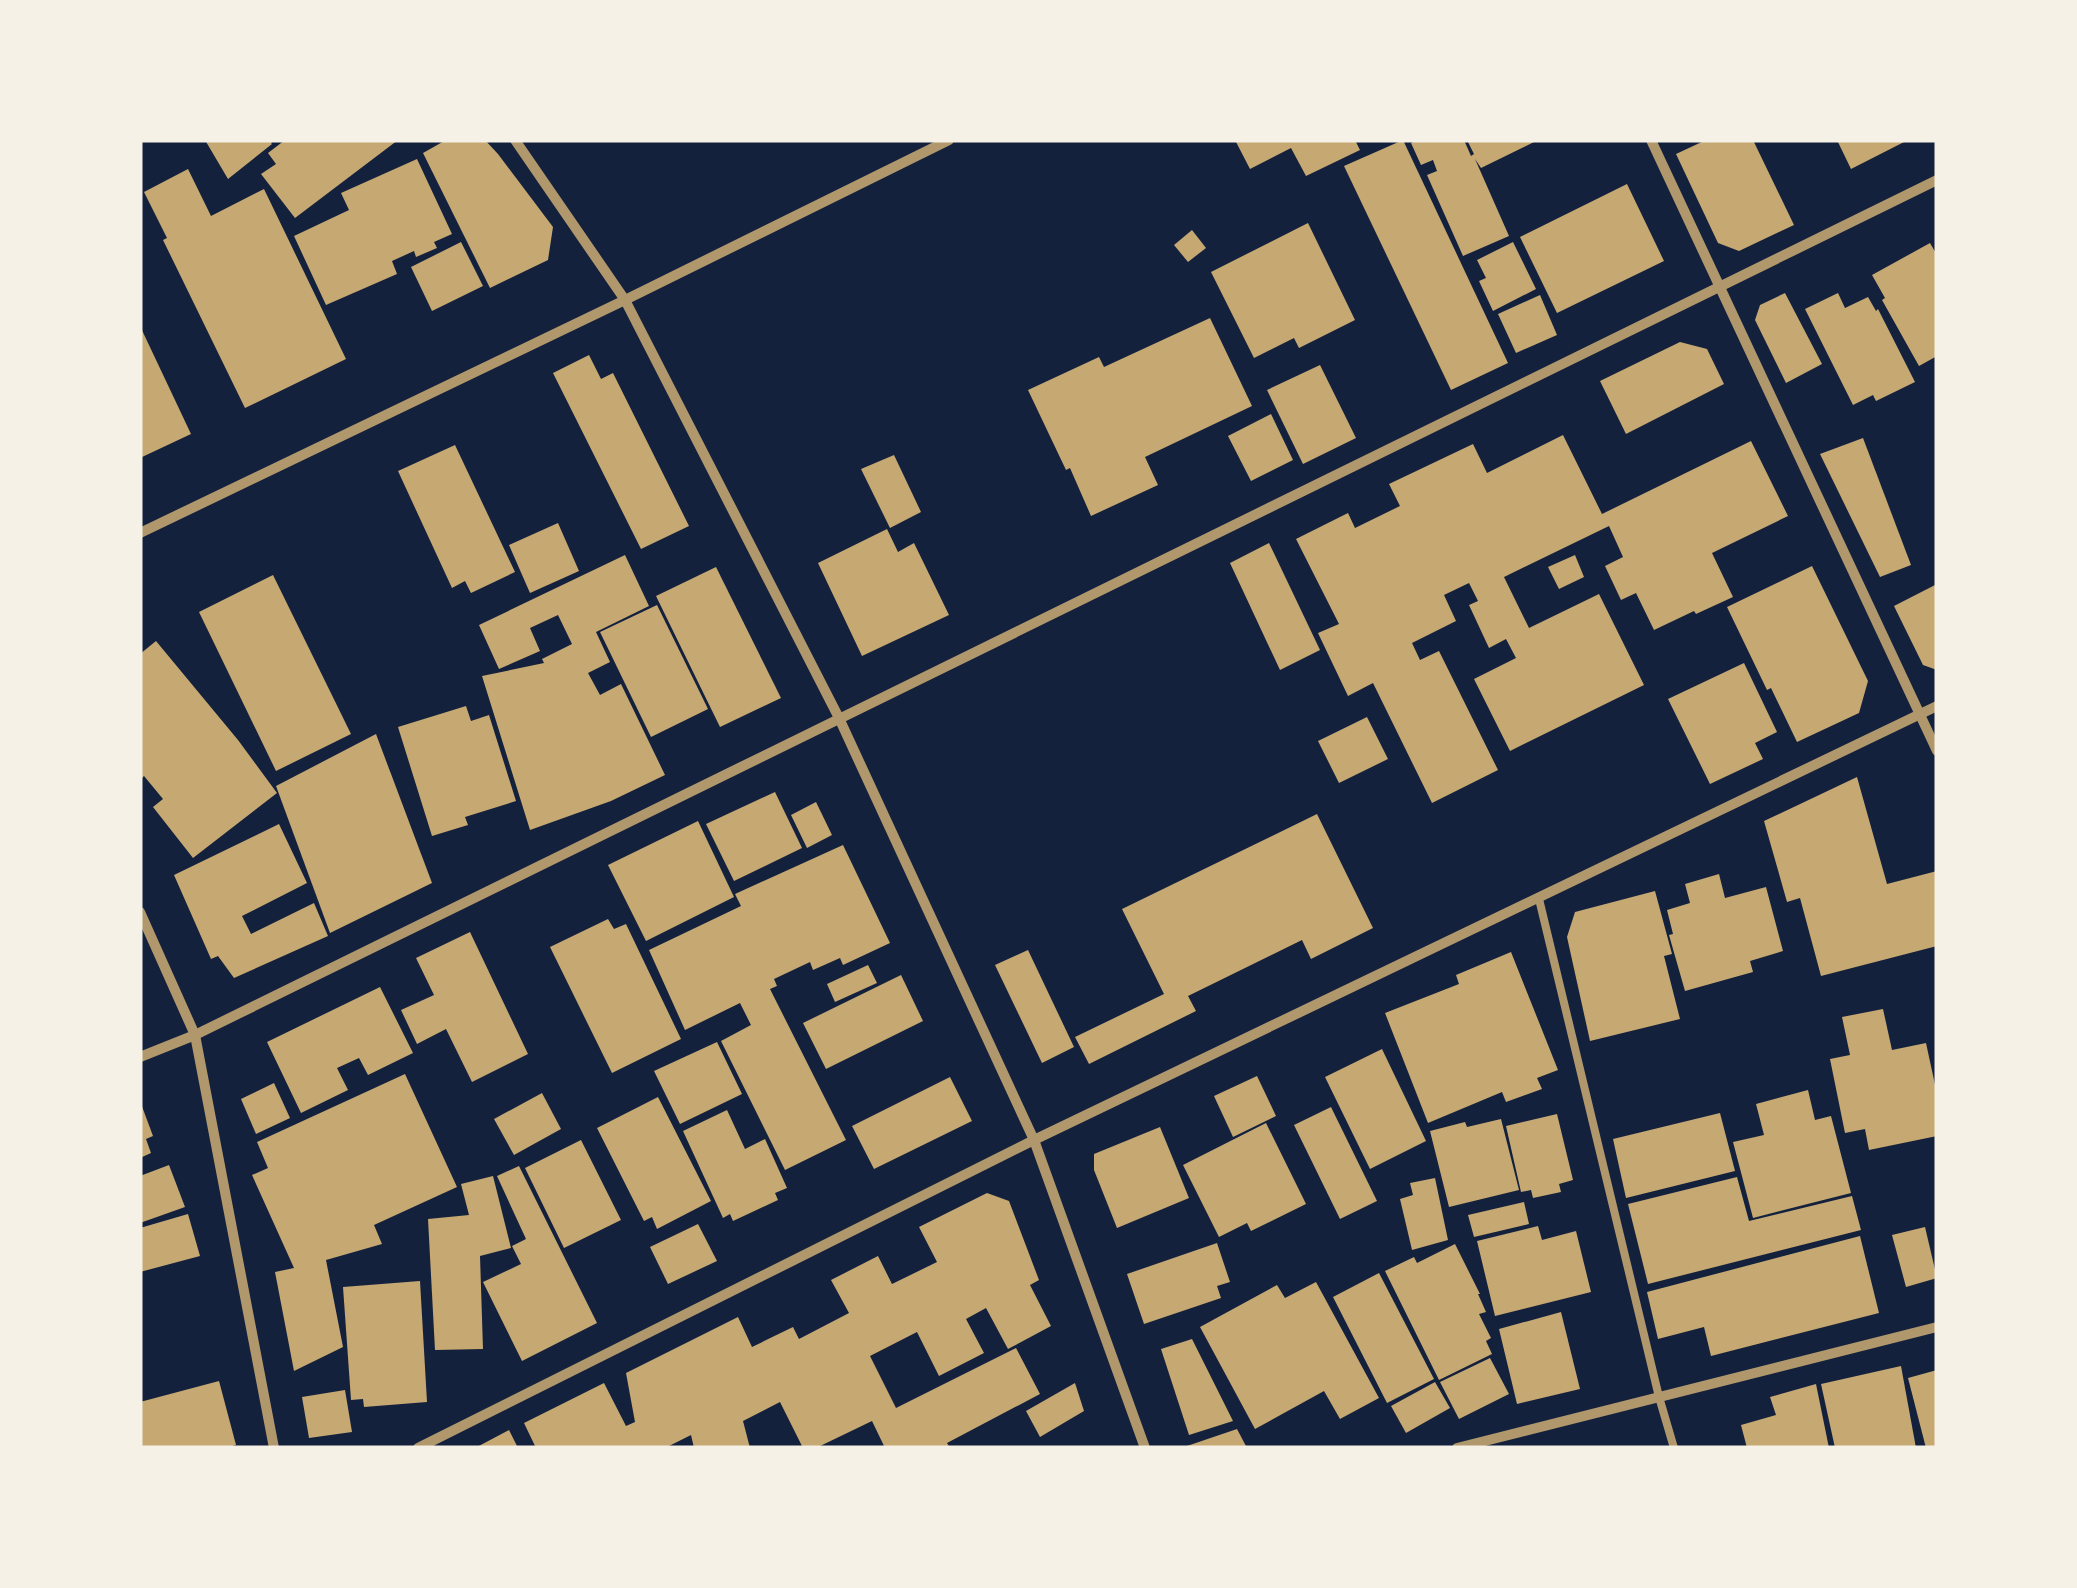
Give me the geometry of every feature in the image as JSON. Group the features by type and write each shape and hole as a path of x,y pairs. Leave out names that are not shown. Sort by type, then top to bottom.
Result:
{"street":[{"path":"515,140 625,300 840,718 1034,1140 1144,1448"},
{"path":"140,533 949,140"},
{"path":"1652,140 1937,751"},
{"path":"140,1057 195,1035 1937,180"},
{"path":"418,1448 1034,1140 1937,706"},
{"path":"140,912 195,1035 274,1448"},
{"path":"1457,1448 1937,1327"}],"lane":[{"path":"1540,899 1674,1448"}],"building":[{"path":"205,140 275,140 228,179"},
{"path":"285,140 398,140 295,218 261,174 276,164 268,153"},
{"path":"446,140 485,140 498,154 553,227 548,260 490,288 423,153"},
{"path":"1235,140 1355,140 1360,150 1306,176 1291,148 1250,169"},
{"path":"1403,140 1508,363 1451,390 1344,166"},
{"path":"1464,140 1471,156 1474,154 1467,140 1538,140 1481,168 1475,159 1509,236 1463,256 1427,175 1437,171 1433,160 1421,165 1411,143"},
{"path":"1706,140 1753,140 1794,225 1739,251 1718,243 1676,154"},
{"path":"1837,140 1908,140 1851,169"},
{"path":"417,159 452,234 434,242 437,248 416,257 414,251 392,261 397,274 326,305 294,236 349,210 341,193"},
{"path":"188,169 211,216 264,189 346,359 245,408 163,240 167,238 144,192"},
{"path":"1627,184 1664,261 1557,313 1520,237"},
{"path":"1308,223 1355,320 1299,348 1294,338 1254,358 1211,272"},
{"path":"1192,230 1206,248 1188,262 1174,245"},
{"path":"461,242 483,286 432,311 411,267"},
{"path":"1513,242 1536,289 1493,311 1479,281 1486,278 1477,260"},
{"path":"1930,243 1937,255 1937,356 1919,366 1872,275"},
{"path":"1785,293 1822,364 1786,383 1755,320 1760,305"},
{"path":"1838,293 1845,308 1868,297 1915,382 1876,401 1873,395 1853,405 1805,309"},
{"path":"1540,295 1557,335 1516,353 1498,314"},
{"path":"1210,318 1252,406 1145,457 1158,485 1091,516 1028,390 1099,357 1104,367"},
{"path":"140,326 191,434 140,458"},
{"path":"1680,342 1707,349 1724,384 1626,434 1600,381"},
{"path":"589,355 601,379 613,373 689,526 641,549 553,373"},
{"path":"1320,365 1356,438 1303,464 1267,390"},
{"path":"1271,414 1293,460 1251,481 1228,436"},
{"path":"1563,435 1602,514 1751,441 1788,516 1712,553 1733,597 1654,630 1636,593 1621,600 1605,566 1623,557 1609,526 1504,577 1529,628 1599,594 1644,685 1510,751 1474,679 1516,658 1506,639 1489,648 1469,605 1478,601 1469,583 1444,595 1456,621 1412,643 1420,660 1439,651 1498,770 1432,803 1373,683 1348,696 1318,633 1339,624 1296,539 1348,513 1355,528 1400,506 1389,484 1473,444 1487,473"},
{"path":"1863,438 1911,565 1880,577 1820,454"},
{"path":"455,445 515,572 471,593 465,581 452,588 398,471"},
{"path":"894,455 921,512 890,528 861,469"},
{"path":"558,523 579,571 530,593 509,545"},
{"path":"887,529 898,552 914,543 949,615 862,656 818,563"},
{"path":"1269,543 1320,650 1280,670 1230,563"},
{"path":"625,555 649,606 596,632 610,662 588,673 600,695 621,684 665,775 611,801 530,830 482,676 544,663 542,659 572,644 558,615 530,628 540,651 499,669 479,625"},
{"path":"1575,555 1584,577 1559,589 1548,567"},
{"path":"1812,566 1868,681 1859,713 1797,742 1727,607"},
{"path":"716,567 781,698 720,727 656,596"},
{"path":"273,575 351,734 276,771 199,612"},
{"path":"1937,584 1937,670 1923,665 1894,606"},
{"path":"657,605 708,709 651,737 600,632"},
{"path":"156,641 277,793 193,858 153,807 163,799 144,776 140,780 140,654"},
{"path":"1744,663 1777,732 1755,743 1763,759 1710,784 1668,699"},
{"path":"466,706 471,721 489,715 516,801 465,817 468,825 432,836 398,727"},
{"path":"1367,717 1388,759 1339,783 1318,741"},
{"path":"376,734 432,883 330,933 276,786"},
{"path":"1857,777 1887,884 1937,871 1937,946 1821,976 1800,898 1787,902 1764,821"},
{"path":"775,792 802,848 734,881 706,824"},
{"path":"816,802 832,835 807,848 791,815"},
{"path":"1317,814 1373,928 1311,959 1302,940 1188,996 1196,1011 1089,1064 1075,1037 1164,994 1122,909"},
{"path":"698,821 734,897 646,941 608,865"},
{"path":"279,824 307,883 242,916 251,934 314,903 328,936 234,978 218,956 211,959 174,875"},
{"path":"843,845 890,943 843,965 840,958 813,970 810,962 774,979 777,986 770,989 846,1140 785,1170 721,1041 751,1025 740,1003 685,1030 649,950 741,906 735,894"},
{"path":"1719,874 1725,898 1766,887 1783,951 1750,961 1753,972 1685,991 1669,935 1673,934 1667,910 1690,903 1685,884"},
{"path":"1655,891 1672,954 1664,956 1680,1019 1590,1041 1567,937 1575,912"},
{"path":"608,919 614,929 626,924 681,1039 612,1073 550,947"},
{"path":"470,932 528,1054 472,1082 446,1029 417,1044 401,1010 434,995 416,958"},
{"path":"1028,950 1074,1047 1042,1063 995,965"},
{"path":"1511,952 1558,1070 1537,1078 1542,1089 1506,1102 1502,1092 1428,1123 1385,1013 1459,984 1456,975"},
{"path":"868,965 877,983 835,1002 827,984"},
{"path":"901,975 923,1021 826,1069 803,1023"},
{"path":"380,987 413,1053 368,1075 359,1058 337,1068 348,1090 301,1113 267,1042"},
{"path":"1883,1009 1892,1050 1926,1043 1937,1094 1937,1136 1869,1150 1865,1129 1845,1133 1830,1059 1850,1055 1842,1017"},
{"path":"717,1042 742,1094 680,1124 654,1071"},
{"path":"1382,1049 1426,1141 1370,1169 1325,1077"},
{"path":"405,1074 457,1187 374,1225 382,1244 326,1260 343,1347 294,1371 275,1272 294,1268 252,1175 268,1168 257,1142"},
{"path":"1257,1076 1276,1116 1233,1137 1214,1096"},
{"path":"950,1077 972,1121 874,1169 852,1126"},
{"path":"274,1083 290,1118 256,1134 241,1099"},
{"path":"1808,1090 1815,1120 1831,1116 1851,1193 1753,1218 1733,1142 1764,1135 1756,1104"},
{"path":"542,1093 561,1129 514,1155 494,1119"},
{"path":"658,1097 711,1201 657,1229 652,1217 644,1221 597,1128"},
{"path":"140,1101 153,1136 146,1139 151,1153 140,1158"},
{"path":"1331,1107 1377,1201 1340,1219 1294,1125"},
{"path":"727,1110 745,1149 765,1139 787,1188 775,1193 778,1200 733,1221 730,1214 723,1218 683,1131"},
{"path":"1720,1113 1735,1171 1626,1198 1613,1139"},
{"path":"1557,1114 1573,1180 1559,1184 1561,1192 1533,1198 1531,1190 1521,1192 1506,1126"},
{"path":"1501,1119 1519,1190 1449,1207 1430,1131 1465,1122 1467,1127"},
{"path":"1266,1123 1306,1204 1251,1231 1247,1223 1219,1237 1183,1165"},
{"path":"1160,1127 1189,1198 1117,1228 1094,1170 1094,1154"},
{"path":"581,1140 621,1220 564,1248 525,1168"},
{"path":"169,1165 185,1207 140,1223 140,1176"},
{"path":"519,1166 597,1323 522,1361 483,1282 521,1264 512,1246 526,1239 497,1176"},
{"path":"493,1176 511,1248 480,1256 483,1349 435,1350 428,1219 469,1215 461,1184"},
{"path":"1737,1177 1749,1221 1852,1196 1861,1230 1648,1284 1628,1204"},
{"path":"1435,1178 1448,1240 1412,1250 1400,1199 1413,1195 1410,1183"},
{"path":"987,1193 1009,1201 1039,1280 1030,1285 1051,1326 1008,1349 986,1308 966,1319 984,1353 939,1376 917,1332 870,1356 896,1408 1016,1348 1040,1394 947,1443 950,1448 885,1448 872,1421 816,1448 803,1448 780,1402 743,1421 750,1448 694,1448 691,1435 665,1448 536,1448 524,1423 604,1383 626,1426 635,1422 626,1373 738,1317 752,1347 793,1327 799,1339 849,1313 831,1280 878,1256 892,1284 937,1262 919,1227"},
{"path":"1524,1202 1529,1224 1474,1237 1468,1215"},
{"path":"188,1214 200,1256 140,1272 140,1228"},
{"path":"698,1224 717,1261 668,1284 650,1247"},
{"path":"1538,1226 1542,1240 1576,1231 1591,1292 1495,1316 1477,1241"},
{"path":"1925,1227 1937,1278 1906,1287 1892,1235"},
{"path":"1860,1236 1879,1313 1711,1356 1704,1327 1658,1339 1647,1292"},
{"path":"1217,1243 1230,1282 1217,1286 1221,1298 1144,1324 1127,1274"},
{"path":"1455,1244 1480,1294 1486,1312 1479,1314 1491,1338 1486,1341 1492,1354 1439,1380 1385,1271 1414,1257 1417,1263"},
{"path":"1379,1273 1434,1379 1387,1403 1333,1297"},
{"path":"420,1281 427,1402 364,1407 363,1399 351,1400 343,1287"},
{"path":"1316,1282 1379,1398 1340,1419 1324,1391 1255,1429 1200,1327 1277,1285 1285,1298"},
{"path":"1561,1312 1580,1389 1517,1404 1499,1329"},
{"path":"1192,1339 1233,1421 1189,1435 1161,1349"},
{"path":"1490,1358 1509,1394 1459,1419 1440,1382"},
{"path":"1901,1366 1916,1448 1835,1448 1821,1384"},
{"path":"1937,1370 1937,1448 1926,1448 1908,1378"},
{"path":"219,1381 236,1445 140,1448 140,1402"},
{"path":"1435,1382 1450,1408 1406,1433 1391,1406"},
{"path":"1075,1383 1084,1411 1040,1437 1026,1411"},
{"path":"1816,1384 1829,1448 1747,1448 1741,1425 1776,1415 1770,1397"},
{"path":"345,1390 352,1432 309,1438 302,1397"},
{"path":"1237,1429 1247,1448 1184,1448 1184,1447"},
{"path":"509,1430 518,1448 475,1448"}]}
